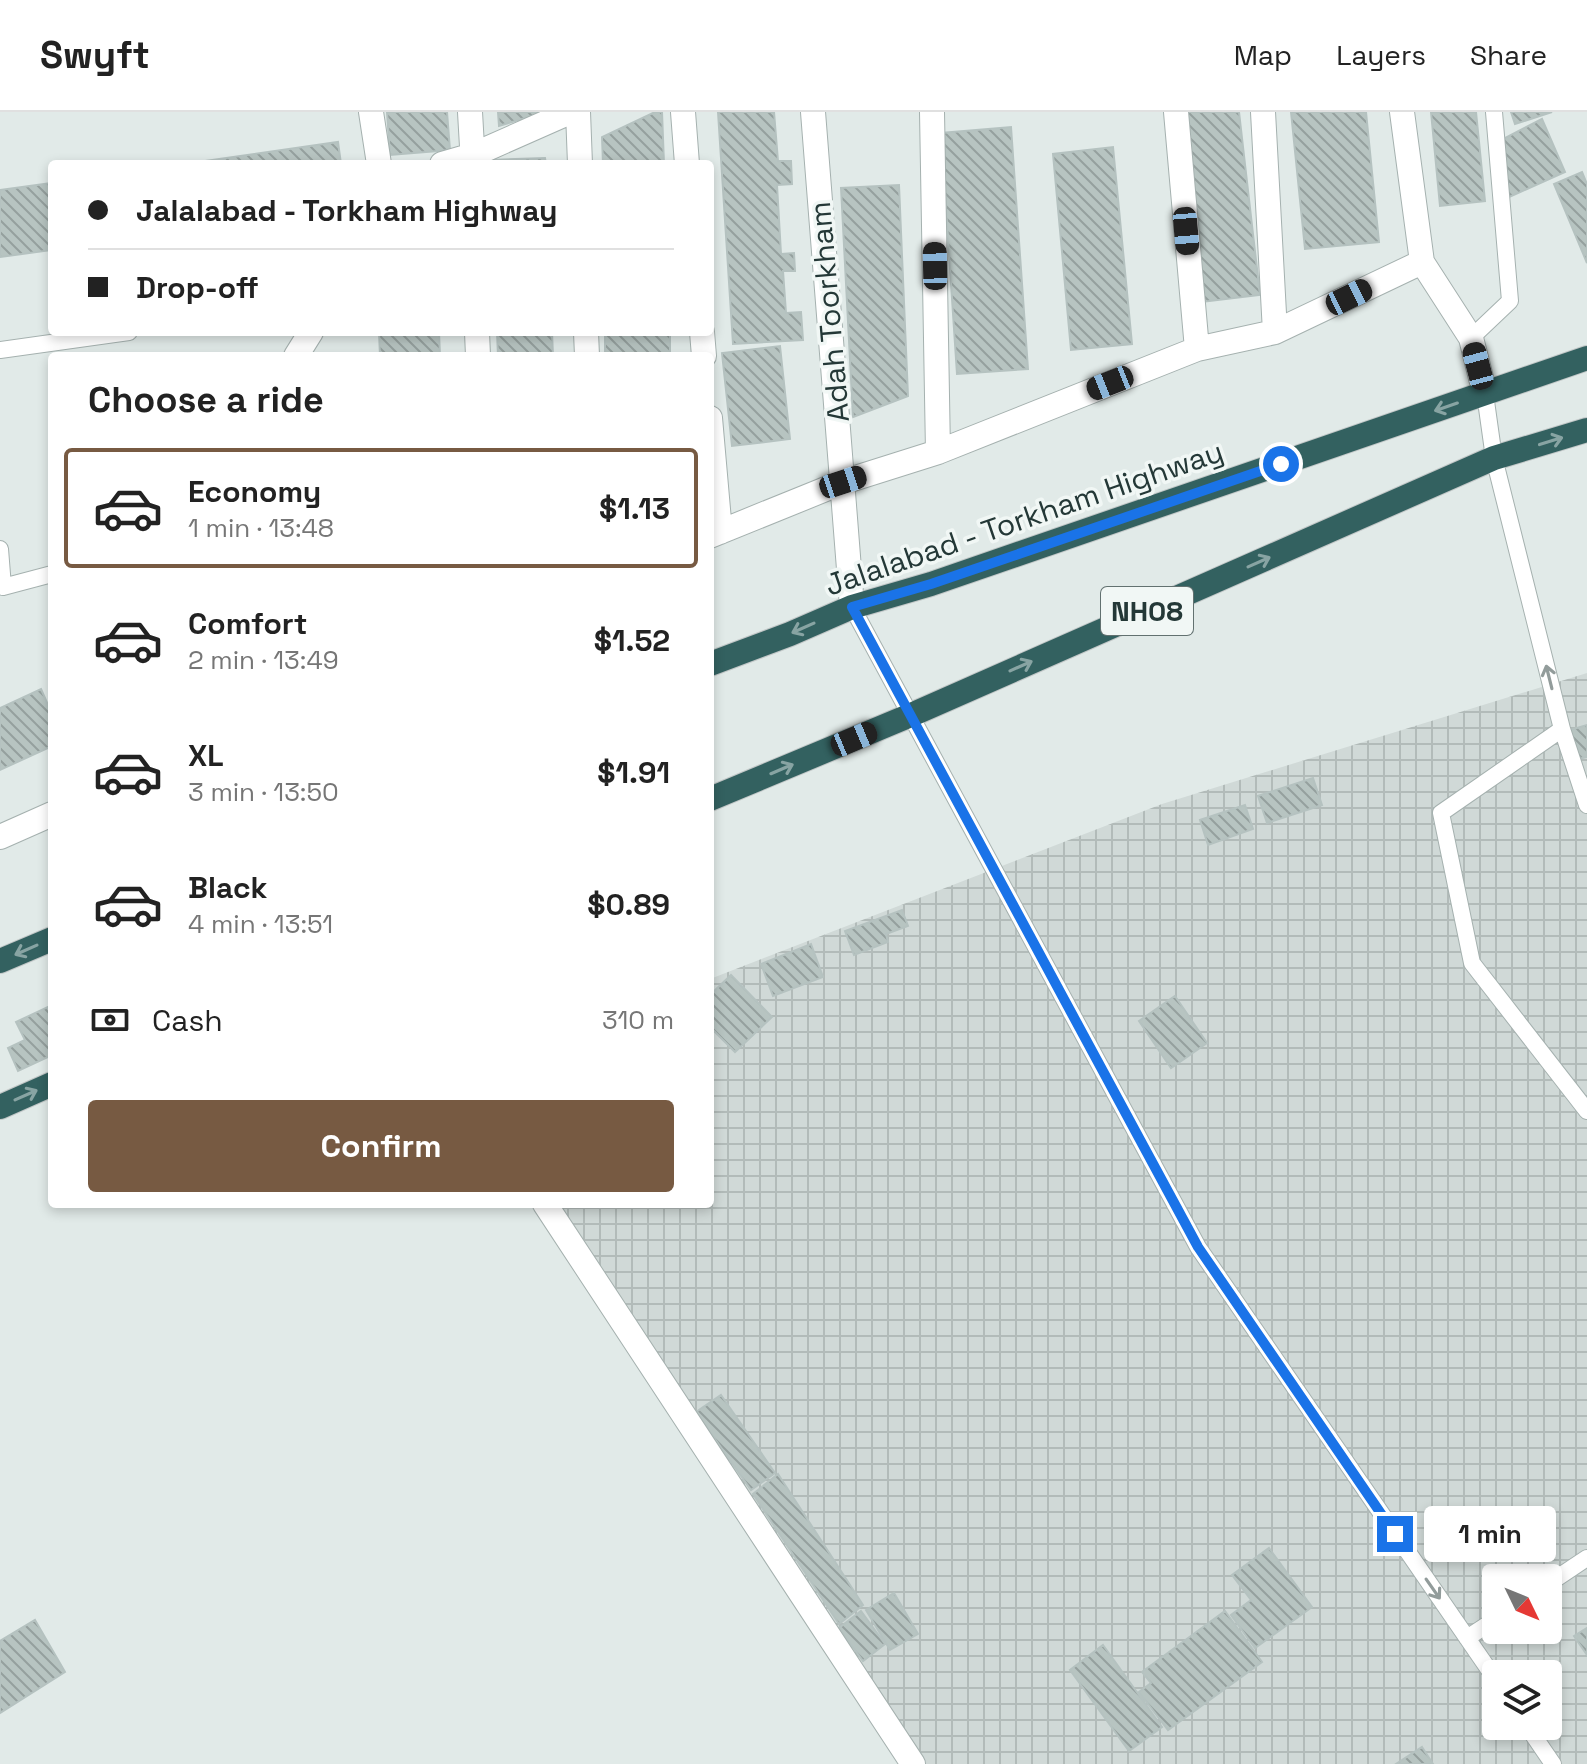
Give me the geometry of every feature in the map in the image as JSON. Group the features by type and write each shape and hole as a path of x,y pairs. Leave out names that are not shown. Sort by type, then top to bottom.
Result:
{"highway":[{"name":"Jalalabad - Torkham Highway","path":"714,662 852,607 931,584 1587,358"},
{"name":"NH08","path":"714,797 911,715 1494,458 1587,430"},
{"path":"0,961 48,941"},
{"path":"0,1107 48,1086"}],"street":[{"path":"371,112 378,160"},
{"path":"470,112 473,160 570,112"},
{"path":"578,112 580,160"},
{"path":"683,112 687,160"},
{"name":"Adah Toorkham","path":"813,112 852,607"},
{"path":"932,112 938,452"},
{"path":"1176,112 1197,349"},
{"path":"1263,112 1275,332"},
{"path":"1402,112 1422,262 1471,338 1485,394"},
{"path":"714,511 715,534 843,482 938,452 1197,349 1275,332 1422,262"},
{"path":"0,837 48,816"},
{"path":"548,1208 913,1764"}],"lane":[{"path":"1471,338 1510,301 1494,112"},
{"path":"0,350 100,336"},
{"path":"1485,394 1494,458 1562,729 1587,805"},
{"path":"0,549 3,587 48,575"},
{"path":"852,607 1198,1247 1482,1660"},
{"path":"1562,729 1441,813 1472,963 1587,1111"},
{"path":"1562,1575 1587,1558"},
{"path":"1467,1638 1482,1628"},
{"path":"1537,1740 1553,1764"}],"shaded area":[{"path":"1587,673 1587,1764 920,1764 553,1208 714,1208 714,977 1162,804"}],"building":[{"path":"387,112 447,112 450,150 390,155"},
{"path":"498,112 545,112 499,126"},
{"path":"655,112 662,112 664,160 603,160 602,137"},
{"path":"718,112 774,112 778,161 791,161 792,184 777,185 781,254 794,253 795,271 783,271 786,313 801,312 803,340 733,344"},
{"path":"1180,112 1239,112 1260,295 1202,302"},
{"path":"1291,112 1366,112 1379,242 1305,249"},
{"path":"1431,112 1476,112 1485,201 1440,206"},
{"path":"1511,112 1552,112 1515,124"},
{"path":"1542,119 1565,172 1507,198 1503,139"},
{"path":"1011,127 1028,369 957,374 941,133"},
{"path":"338,142 340,160 212,160"},
{"path":"1113,147 1132,344 1071,350 1053,154"},
{"path":"545,158 545,160 491,160"},
{"path":"1582,172 1587,184 1587,263 1554,184"},
{"path":"48,184 48,251 0,257 0,190"},
{"path":"899,185 908,396 853,417 841,188"},
{"path":"379,336 439,336 440,352 380,352"},
{"path":"497,336 552,336 553,352 498,352"},
{"path":"605,336 670,336 670,352 605,352"},
{"path":"780,346 790,439 732,446 722,353"},
{"path":"41,689 48,705 48,748 0,770 0,708"},
{"path":"1587,725 1587,757 1578,759 1570,730"},
{"path":"1313,778 1322,805 1267,823 1258,796"},
{"path":"1245,805 1253,829 1208,845 1200,820"},
{"path":"902,910 908,926 886,934 888,942 854,955 845,931"},
{"path":"811,944 823,977 773,996 761,964"},
{"path":"731,975 772,1017 735,1052 714,1031 714,991"},
{"path":"1175,996 1207,1043 1171,1068 1139,1021"},
{"path":"48,1007 48,1057 18,1071 8,1048 25,1040 16,1022"},
{"path":"721,1395 775,1473 751,1490 696,1412"},
{"path":"778,1474 863,1605 839,1624 753,1494"},
{"path":"1269,1548 1312,1607 1255,1648 1231,1615 1251,1600 1232,1575"},
{"path":"894,1593 918,1634 890,1650 866,1610"},
{"path":"861,1611 885,1644 863,1661 839,1628"},
{"path":"1225,1611 1262,1662 1168,1730 1139,1692 1151,1683 1142,1672"},
{"path":"35,1620 65,1672 0,1713 0,1641"},
{"path":"1587,1628 1587,1655 1574,1636"},
{"path":"1103,1645 1162,1727 1129,1751 1070,1670"},
{"path":"1422,1747 1433,1764 1396,1764"}],"route":[{"path":"1281,464 931,584 852,607 1198,1247 1395,1534"}]}
